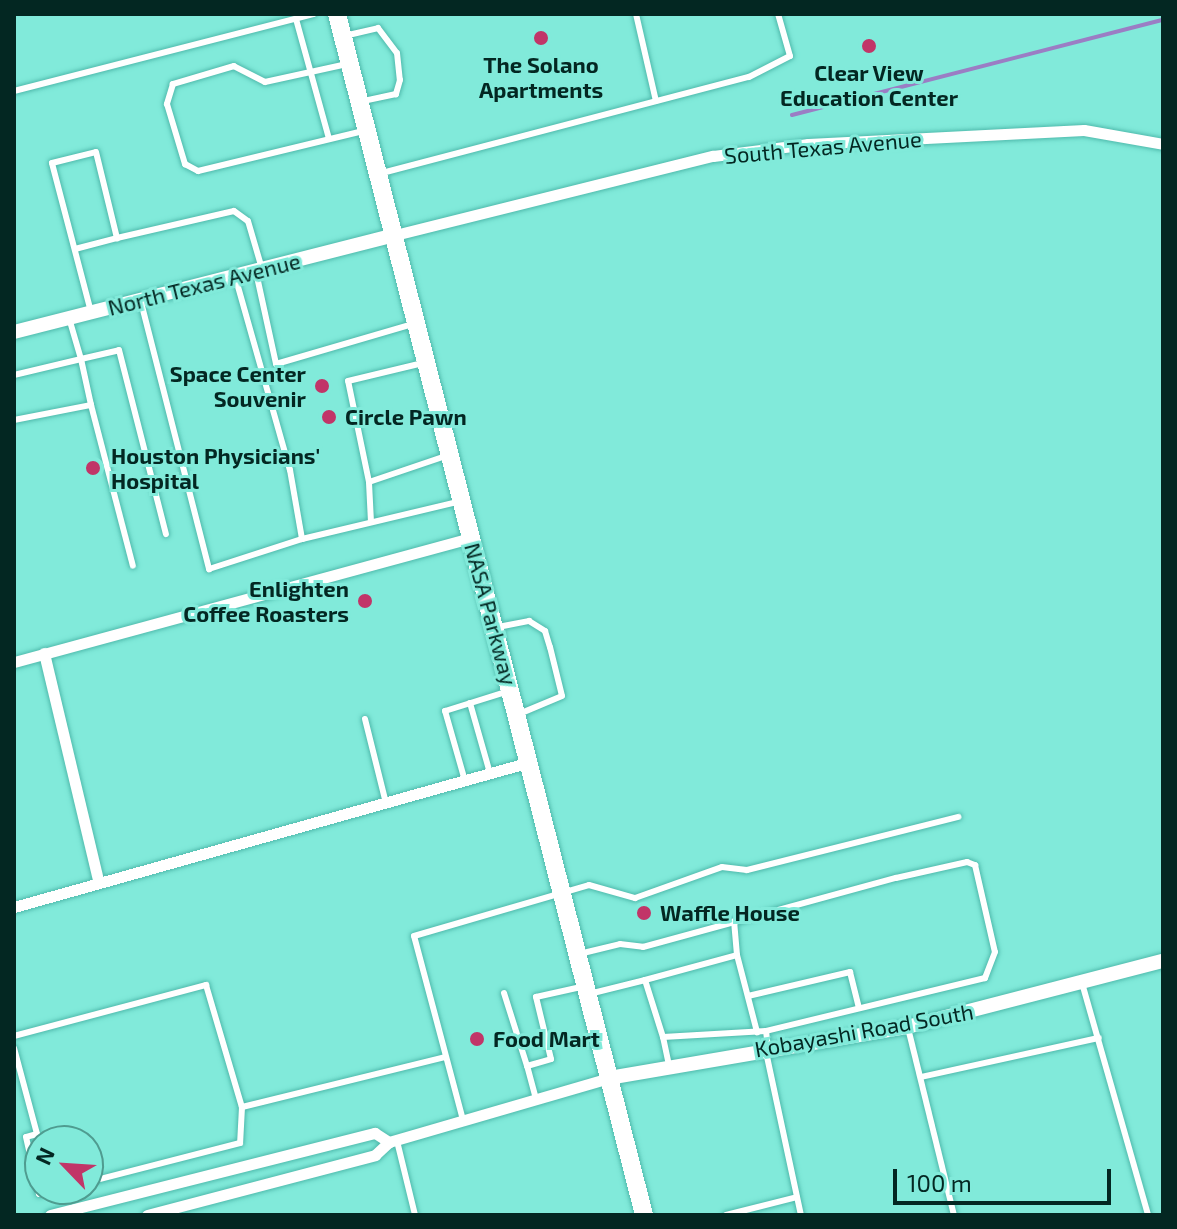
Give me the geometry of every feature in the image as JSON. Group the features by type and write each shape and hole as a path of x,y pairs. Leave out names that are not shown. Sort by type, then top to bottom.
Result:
{"main road":[{"name":"NASA Parkway","path":"337,14 644,1215"}],"street":[{"name":"South Texas Avenue","path":"395,235 713,156 808,144 1084,130 1163,144"},
{"name":"North Texas Avenue","path":"14,332 395,235"},
{"path":"14,662 471,538"},
{"path":"44,653 99,883"},
{"path":"14,907 530,762"},
{"name":"Kobayashi Road South","path":"609,1078 766,1048 907,1027 1163,961"},
{"path":"147,1215 375,1155 393,1140 609,1078"},
{"path":"50,1215 375,1133 393,1140"}],"lane":[{"path":"279,14 282,23"},
{"path":"14,91 313,14"},
{"path":"636,14 656,101"},
{"path":"379,174 749,77 790,56 778,14"},
{"path":"296,19 329,139"},
{"path":"342,37 378,28 397,53 400,80 396,94 360,102"},
{"path":"350,64 265,82 234,66 173,84 167,104 185,164 198,171 367,130"},
{"path":"91,312 52,163 96,152 117,238"},
{"path":"75,249 228,210 248,221 276,364 417,323"},
{"path":"235,276 290,470 302,539"},
{"path":"141,300 209,569 302,539 461,501"},
{"path":"69,318 133,566"},
{"path":"14,375 119,350 166,534"},
{"path":"371,522 369,482 348,381 426,362"},
{"path":"14,420 91,405"},
{"path":"369,482 449,455"},
{"path":"494,628 529,621 545,631 550,647 562,696 518,715"},
{"path":"465,781 464,764 445,711 511,690"},
{"path":"470,703 478,743 490,773"},
{"path":"365,719 386,803"},
{"path":"463,1120 414,936 589,885 635,898 722,867 747,870 958,817"},
{"path":"579,954 620,944 643,947 967,862 975,865 995,952 985,978 766,1031 663,1037"},
{"path":"734,921 737,955 757,1032"},
{"path":"527,1066 551,1059 536,997 645,980 737,955"},
{"path":"748,996 850,972 859,1008"},
{"path":"645,980 669,1065"},
{"path":"1082,983 1148,1215"},
{"path":"14,1036 206,985 242,1107 240,1143 104,1178"},
{"path":"504,993 536,1099"},
{"path":"907,1027 954,1215"},
{"path":"766,1031 766,1048 801,1215"},
{"path":"921,1077 1099,1038"},
{"path":"14,1048 35,1125"},
{"path":"242,1107 445,1057"},
{"path":"393,1140 415,1215"},
{"path":"726,1215 797,1197"}],"waterway":[{"path":"792,115 1163,20"}],"place":[{"name":"The Solano Apartments","path":"541,38"},
{"name":"Clear View Education Center","path":"869,46"},
{"name":"Space Center Souvenir","path":"322,386"},
{"name":"Circle Pawn","path":"329,417"},
{"name":"Houston Physicians' Hospital","path":"93,468"},
{"name":"Enlighten Coffee Roasters","path":"365,601"},
{"name":"Waffle House","path":"644,913"},
{"name":"Food Mart","path":"477,1039"}]}
